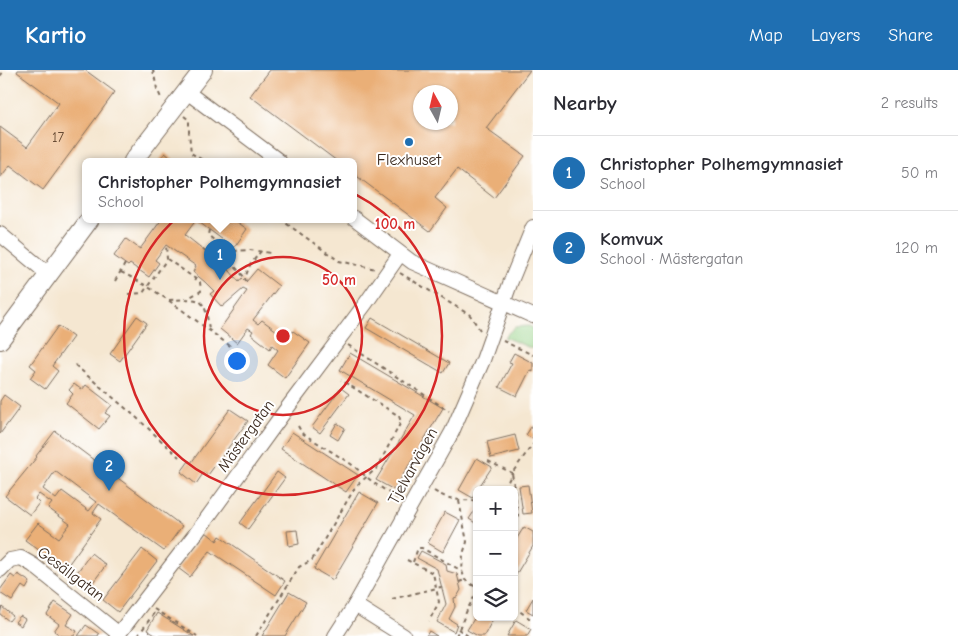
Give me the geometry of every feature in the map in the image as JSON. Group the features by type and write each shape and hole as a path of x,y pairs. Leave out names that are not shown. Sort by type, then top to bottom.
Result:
{"main road":[{"path":"135,158 203,70"},
{"path":"0,340 87,223"}],"street":[{"path":"187,92 276,158"},
{"path":"357,220 412,262 533,316"},
{"name":"Tjelvarvägen","path":"335,636 412,506 459,418 533,227"},
{"path":"0,234 48,274"},
{"name":"Mästergatan","path":"118,635 340,340 400,254"},
{"name":"Gesällgatan","path":"0,570 10,560 21,558 118,635"},
{"path":"355,605 404,636"}],"path":[{"path":"0,76 5,70"},
{"path":"153,70 159,97 190,120 191,152 200,158"},
{"path":"286,223 339,261 378,269 390,269 401,274 470,316 480,330 533,355"},
{"path":"209,230 208,236 222,247 224,253 245,278 246,282"},
{"path":"128,294 143,293 148,287 167,260 166,244"},
{"path":"245,278 250,265 261,251"},
{"path":"210,254 215,252 271,252"},
{"path":"167,260 200,282 201,291 196,299"},
{"path":"115,281 125,264"},
{"path":"121,272 169,300 233,348 234,365"},
{"path":"169,300 197,295"},
{"path":"188,298 196,299 206,310 209,331"},
{"path":"340,340 459,418"},
{"path":"75,364 179,456"},
{"path":"256,636 299,567 312,560 356,486 377,468 401,422 400,416 341,380"},
{"path":"298,426 302,433 367,476 374,483 412,506"},
{"path":"506,486 533,444"},
{"path":"488,461 512,474"},
{"path":"512,474 514,486"},
{"path":"423,485 444,498 459,501 473,500"},
{"path":"459,501 467,542 463,554 462,571 465,580 473,585"},
{"path":"413,562 418,548 422,548 462,571"},
{"path":"407,560 433,573 438,602 429,622"},
{"path":"458,582 465,580"},
{"path":"392,599 441,587"},
{"path":"456,636 473,599"},
{"path":"144,601 197,636"},
{"path":"138,636 156,610"},
{"path":"518,610 533,621"},
{"path":"458,629 468,636"}],"green space":[{"path":"529,326 533,328 533,349 504,337 515,327"}],"building":[{"path":"18,70 85,70 115,92 43,190 10,165 0,178 0,127 27,147 59,103 17,72"},
{"name":"Flexhuset","path":"270,70 530,70 486,128 525,156 494,198 457,169 435,198 447,208 430,231 357,176 357,158 333,158 250,96"},
{"path":"165,153 171,158 161,158"},
{"path":"159,223 194,223 185,235 219,262 221,260 239,282 242,278 246,282 257,269 279,286 253,320 258,324 262,320 281,334 278,339 284,342 293,331 310,343 285,378 268,365 278,350 272,345 270,349 251,334 253,331 248,328 237,343 220,329 247,291 243,289 222,307 210,294 214,291 193,272 196,266 166,245 155,260 159,263 149,277 114,256 126,239 140,249"},
{"path":"200,223 239,223 247,229 234,248"},
{"path":"137,316 147,323 120,361 110,354"},
{"path":"372,318 449,363 443,373 366,328"},
{"path":"58,326 73,337 52,366 58,371 45,389 30,378 36,370 30,365"},
{"path":"350,353 443,408 394,490 376,480 415,415 340,370"},
{"path":"514,353 533,363 533,372 530,370 517,396 499,387 512,363 509,362"},
{"path":"74,384 82,390 86,385 112,405 105,413 110,416 99,429 66,403 73,394 69,390"},
{"path":"341,388 349,394 320,433 312,427"},
{"path":"4,395 20,407 0,434 0,401"},
{"path":"230,409 248,421 208,475 204,472 196,484 181,472 189,461 191,463"},
{"path":"337,423 345,428 338,440 330,435"},
{"path":"533,424 533,439 526,435"},
{"path":"55,431 182,526 164,551 99,504 93,513 101,519 65,569 25,540 38,523 59,538 70,524 48,508 52,503 39,494 35,499 39,503 30,515 5,496","holes":["55,471 96,502 89,511 62,491 56,499 43,489"]},
{"path":"292,432 358,475 346,492 281,449"},
{"path":"515,435 519,451 491,458 487,442"},
{"path":"477,458 492,467 480,486 473,486 473,498 459,490"},
{"path":"277,472 285,478 248,529 240,523"},
{"path":"528,485 532,513 523,514 519,486"},
{"path":"359,492 378,503 333,580 314,569"},
{"path":"445,512 460,520 443,552 428,543"},
{"path":"473,513 473,522 469,519"},
{"path":"524,527 533,532 533,546 518,571 518,537"},
{"path":"297,530 299,544 289,546 287,531"},
{"path":"206,532 217,541 220,536 285,581 276,595 210,551 190,577 178,568"},
{"path":"142,549 157,561 118,612 103,600"},
{"path":"421,551 446,564 447,571 457,574 461,590 457,597 454,598 455,607 449,619 457,624 454,632 437,622 446,604 437,569 417,558"},
{"path":"91,553 106,565 88,589 73,578"},
{"path":"18,574 30,582 26,589 22,586 12,601 0,593 0,590 11,575 15,578"},
{"path":"289,592 306,602 285,636 262,636"},
{"path":"533,598 533,614 526,610"},
{"path":"55,602 73,614 66,625 77,631 74,636 62,636 54,631 59,624 47,615"},
{"path":"2,607 13,616 9,621 0,614"},
{"path":"157,613 194,636 157,636 147,630"},
{"path":"20,616 25,619 21,626 15,622"},
{"path":"473,620 492,621 484,636 478,636 467,630"},
{"path":"515,621 531,629 527,636 507,636"},
{"path":"86,625 99,634 98,636 78,636"},
{"path":"429,631 437,636 426,636"}],"place":[{"name":"Flexhuset","path":"409,142"},
{"name":"Christopher Polhemgymnasiet","path":"220,280"},
{"name":"Komvux","path":"109,491"}]}
